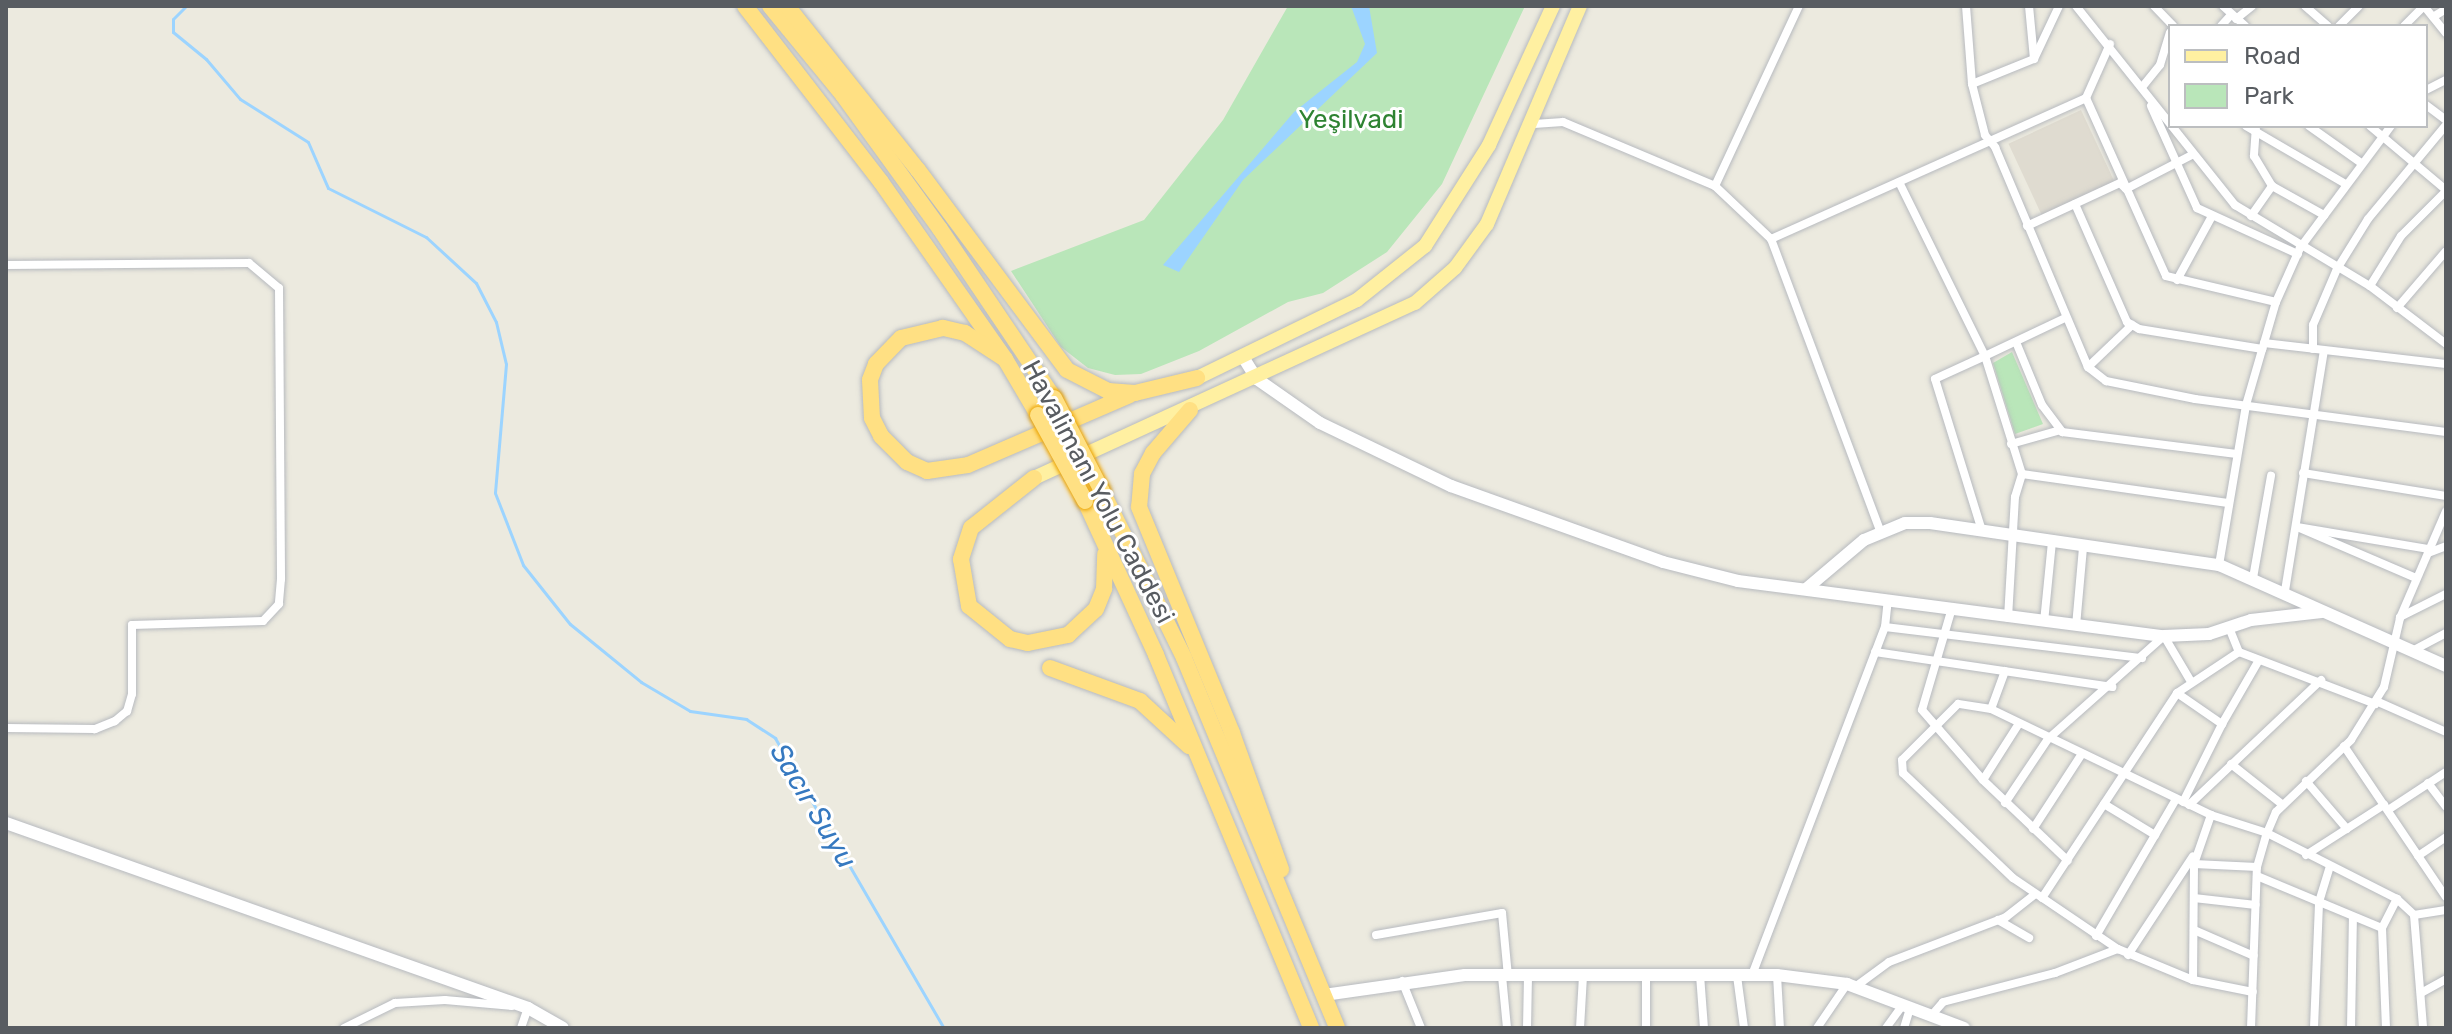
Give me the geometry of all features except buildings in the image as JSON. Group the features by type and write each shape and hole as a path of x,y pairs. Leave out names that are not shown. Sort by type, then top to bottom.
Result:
{"highway":[{"name":"Havalimanı Yolu Caddesi","path":"745,6 881,182 1005,359 1038,415 1100,533 1199,756 1311,1028"},
{"name":"Havalimanı Yolu Caddesi","path":"770,6 932,216 1054,398 1184,658 1298,940 1337,1028"},
{"path":"787,6 918,170 1067,370 1108,391 1135,393"},
{"path":"1005,359 965,333 943,328 901,338 876,364 870,380 872,418 881,436 907,462 927,471 968,465 1135,393 1197,378"},
{"path":"1190,410 1153,453 1142,474 1139,507 1232,733 1292,899 1298,940"},
{"path":"1034,478 971,528 961,559 969,606 994,630 1028,643 1049,641 1082,625 1104,589 1107,566 1100,533"},
{"path":"1050,668 1140,701 1199,756"}],"main road":[{"path":"1197,378 1357,300 1425,246 1489,145 1553,6"},
{"path":"1034,478 1190,410 1415,303 1455,268 1487,224 1534,124 1580,6"}],"street":[{"path":"1715,186 1799,6"},
{"path":"1966,6 1972,84 1990,141 2088,367 2106,381 2246,405 2446,432"},
{"path":"2029,6 2034,59"},
{"path":"1972,84 2034,59 2059,6"},
{"path":"2076,6 2143,84 2168,120"},
{"path":"2154,6 2171,24"},
{"path":"2223,6 2243,24"},
{"path":"2224,24 2252,6"},
{"path":"2305,6 2326,24"},
{"path":"2341,24 2358,6"},
{"path":"2406,24 2424,6 2446,33"},
{"path":"2433,17 2446,9"},
{"path":"2143,84 2160,65 2168,39"},
{"path":"1771,239 2086,98 2110,44"},
{"path":"2160,65 2168,71"},
{"path":"2428,89 2446,80"},
{"path":"2143,84 2174,162 2197,208 2211,218 2299,251 2370,286 2446,344"},
{"path":"2086,98 2120,183 2156,262 2166,276 2276,302"},
{"path":"2313,349 2313,325 2337,269 2368,219 2446,122 2428,107"},
{"path":"1534,124 1563,122 1715,186 1771,239 1881,533"},
{"path":"2173,128 2219,190 2299,251"},
{"path":"2312,128 2361,163"},
{"path":"2370,286 2401,236 2446,190 2373,128"},
{"path":"2219,565 2246,405 2276,302 2299,251 2344,183 2389,128"},
{"path":"2324,215 2272,186 2254,156 2256,129 2344,183"},
{"path":"2120,183 2126,189 2192,155"},
{"path":"1899,182 1985,356 2022,474 2013,536 2008,618"},
{"path":"2027,226 2120,183"},
{"path":"2251,216 2272,186"},
{"path":"2075,204 2132,325"},
{"path":"2177,280 2211,218"},
{"path":"2397,308 2446,251"},
{"path":"6,265 249,263 279,288 281,579 279,604 263,621 132,625 132,694 127,711 115,721 95,729 6,728"},
{"path":"1982,531 1935,379 2065,318"},
{"path":"2132,325 2263,346 2446,364"},
{"path":"2088,367 2132,325"},
{"path":"2016,342 2042,405 2060,430 2070,436 2237,454"},
{"path":"2285,591 2324,351"},
{"path":"1243,357 1257,379 1320,423 1451,486 1663,562 1738,581 2164,636 2230,630 2251,620 2322,612"},
{"path":"2011,444 2060,430"},
{"path":"2303,473 2446,496"},
{"path":"2022,474 2228,503"},
{"path":"2253,578 2271,476"},
{"path":"2251,1028 2257,871 2267,833 2283,805 2344,746 2376,702 2400,618 2446,511"},
{"path":"1806,589 1854,547 1905,523 1982,531 2219,565 2285,591 2322,612 2394,639 2446,666"},
{"path":"2297,527 2428,551 2446,546"},
{"path":"2297,527 2416,578"},
{"path":"2044,622 2052,542"},
{"path":"2076,626 2083,547"},
{"path":"2400,618 2446,594"},
{"path":"1752,975 1885,627 1888,600"},
{"path":"1952,608 1939,661 1922,710 2005,803 2068,861"},
{"path":"1885,627 2142,658"},
{"path":"2230,630 2239,652 2321,680 2446,732"},
{"path":"2414,650 2446,633"},
{"path":"2005,803 2048,739 2112,687 2164,636"},
{"path":"2164,636 2190,680"},
{"path":"1875,652 2112,687"},
{"path":"1817,1028 1851,986 1889,962 1998,920 2039,896 2068,861 2177,693 2190,680 2239,652"},
{"path":"2183,802 2222,724 2259,660"},
{"path":"1991,709 2005,671"},
{"path":"2096,936 2155,835 2183,802 2296,709 2321,680"},
{"path":"2177,693 2222,724"},
{"path":"2253,992 2193,980 2128,955 2096,936 2039,896 1956,828 1903,773 1902,760 1958,704 1991,709 2018,725 2211,815 2267,833 2397,899 2414,915 2423,1028"},
{"path":"1983,780 2018,725"},
{"path":"2344,746 2446,897"},
{"path":"2033,829 2081,755"},
{"path":"2231,764 2283,805"},
{"path":"2306,855 2446,772"},
{"path":"2306,781 2347,829"},
{"path":"2428,783 2446,807"},
{"path":"2104,804 2155,835"},
{"path":"2128,955 2196,852 2211,815"},
{"path":"6,823 524,1007 563,1028"},
{"path":"2418,856 2446,837"},
{"path":"2193,980 2196,852"},
{"path":"2194,864 2257,871 2353,918 2382,928"},
{"path":"2314,1028 2319,902 2330,867"},
{"path":"2194,898 2256,905"},
{"path":"2386,1028 2382,928 2397,899"},
{"path":"2414,915 2446,910"},
{"path":"1376,935 1502,913 1507,1028"},
{"path":"2351,1028 2353,918"},
{"path":"1998,920 2029,938"},
{"path":"2194,930 2254,956"},
{"path":"1939,1021 1943,1002 2055,973 2118,949"},
{"path":"1646,975 1646,1028"},
{"path":"1700,975 1704,1028"},
{"path":"1777,975 1780,1028"},
{"path":"1324,995 1402,980 1505,976 1777,975 1851,986 1964,1028"},
{"path":"1527,1028 1528,976"},
{"path":"1580,1028 1583,976"},
{"path":"1737,976 1744,1028"},
{"path":"2421,993 2446,979"},
{"path":"1402,980 1421,1028"},
{"path":"344,1028 395,1003 445,1000 524,1007"},
{"path":"1886,1028 1906,1006"},
{"path":"1904,1028 1906,1006"},
{"path":"521,1028 524,1007"}],"shaded area":[{"path":"2081,110 2114,182 2042,215 2008,144"}],"green space":[{"name":"Yeşilvadi","path":"1288,6 1525,6 1442,184 1387,252 1323,293 1288,302 1199,351 1141,374 1115,375 1088,368 1061,347 1011,271 1144,220 1223,120"},
{"path":"2012,352 2043,424 2015,434 1993,363"}],"water":[{"path":"1351,6 1369,6 1377,53 1243,180 1179,272 1163,265 1294,112 1357,62 1365,44"}],"waterway":[{"name":"Sacır Suyu","path":"186,6 173,19 173,32 206,59 240,99 308,142 328,188 426,237 476,283 496,322 506,364 495,493 523,565 570,624 641,682 690,711 746,719 775,738 944,1028"}]}
